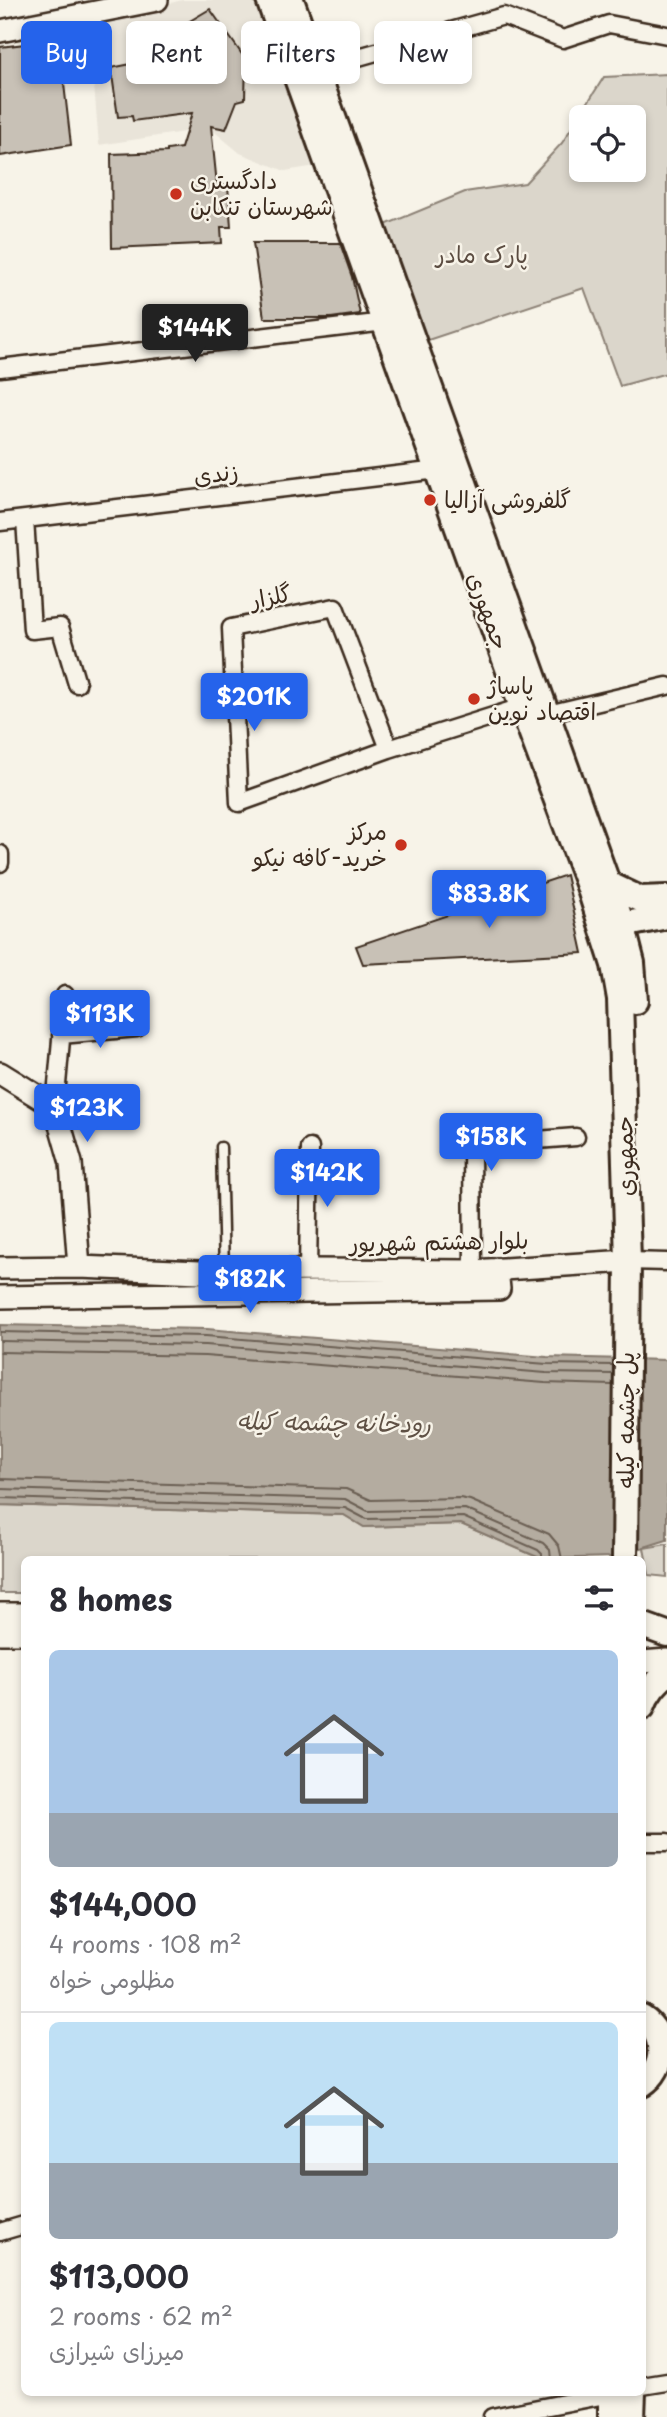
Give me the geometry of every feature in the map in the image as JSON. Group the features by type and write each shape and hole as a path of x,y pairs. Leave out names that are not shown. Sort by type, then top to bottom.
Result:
{"main road":[{"name":"جمهوری","path":"269,0 522,707 613,927 632,963 635,1004 634,1270"},
{"name":"جمهوری","path":"291,0 299,21"},
{"name":"جمهوری","path":"321,84 608,884 613,927"},
{"path":"608,884 640,899 667,898"},
{"path":"613,927 667,916"},
{"name":"پل چشمه کیله","path":"625,1556 634,1270"},
{"name":"پل چشمه کیله","path":"634,1270 637,1556"},
{"path":"646,1626 667,1633"},
{"path":"646,1699 656,1682 667,1673"},
{"path":"646,2022 654,2029 664,2051 654,2074 646,2081"},
{"path":"617,2399 632,2417"}],"street":[{"path":"0,31 157,0"},
{"path":"360,57 504,16 563,39 609,24 667,36"},
{"path":"0,368 385,323"},
{"name":"زندی","path":"0,522 438,470"},
{"path":"25,519 32,630 61,628 78,684"},
{"name":"گلزار","path":"389,749 335,607 231,628 239,803 389,749 522,707"},
{"path":"548,714 667,686"},
{"path":"0,854 0,863"},
{"path":"65,995 55,1107 71,1163 79,1267"},
{"path":"61,1035 136,1028"},
{"path":"0,1073 55,1107"},
{"path":"473,1271 472,1145 576,1137"},
{"path":"307,1270 310,1148"},
{"path":"634,1270 667,1262"},
{"name":"بلوار هشتم شهریور","path":"0,1268 79,1267 224,1273 307,1270 473,1271 498,1279"},
{"name":"بلوار هشتم شهریور","path":"0,1297 498,1279 634,1270"},
{"path":"0,1614 21,1614"},
{"path":"0,1633 21,1633"},
{"path":"646,1647 667,1646"},
{"path":"646,1662 667,1660"},
{"path":"646,1842 667,1842"},
{"path":"0,2232 21,2226"},
{"path":"646,2385 667,2382"},
{"path":"492,2417 617,2399"}],"lane":[{"path":"221,1147 224,1273"}],"shaded area":[{"path":"182,0 269,0 277,21 241,21 241,84 299,84 328,164 285,171 240,153 210,128 99,145 94,84 112,84 112,21 104,21"}],"green space":[{"name":"پارک مادر","path":"667,74 667,373 620,386 584,288 425,341 385,225 465,192 525,183 569,132 569,182 646,182 646,105 586,105 604,77"},
{"path":"0,1505 344,1515 364,1527 461,1524 535,1556 21,1556 21,1593 0,1593"},
{"path":"667,1544 667,1577 649,1575 644,1548"}],"water":[{"name":"رودخانه چشمه کیله","path":"0,1325 207,1329 547,1357 667,1360 667,1540 615,1556 535,1556 461,1524 364,1527 344,1515 0,1505"}],"building":[{"path":"210,9 218,21 190,21"},
{"path":"227,33 241,53 241,84 245,84 245,99 237,101 226,129 211,126 217,185 228,185 231,227 221,227 222,243 112,248 111,154 167,152 181,148 192,113 133,121 132,116 118,117 112,68 126,65 126,84 227,84"},
{"path":"21,45 21,84 64,84 71,145 0,156 0,47"},
{"path":"253,243 340,243 352,277 360,314 331,318 264,318"},
{"path":"566,875 583,953 363,964 356,946"}],"place":[{"name":"دادگستری شهرستان تنکابن","path":"176,194"},
{"name":"گلفروشی آزالیا","path":"430,500"},
{"name":"پاساژ اقتصاد نوین","path":"474,699"},
{"name":"مرکز خرید-کافه نیکو","path":"401,845"}]}
